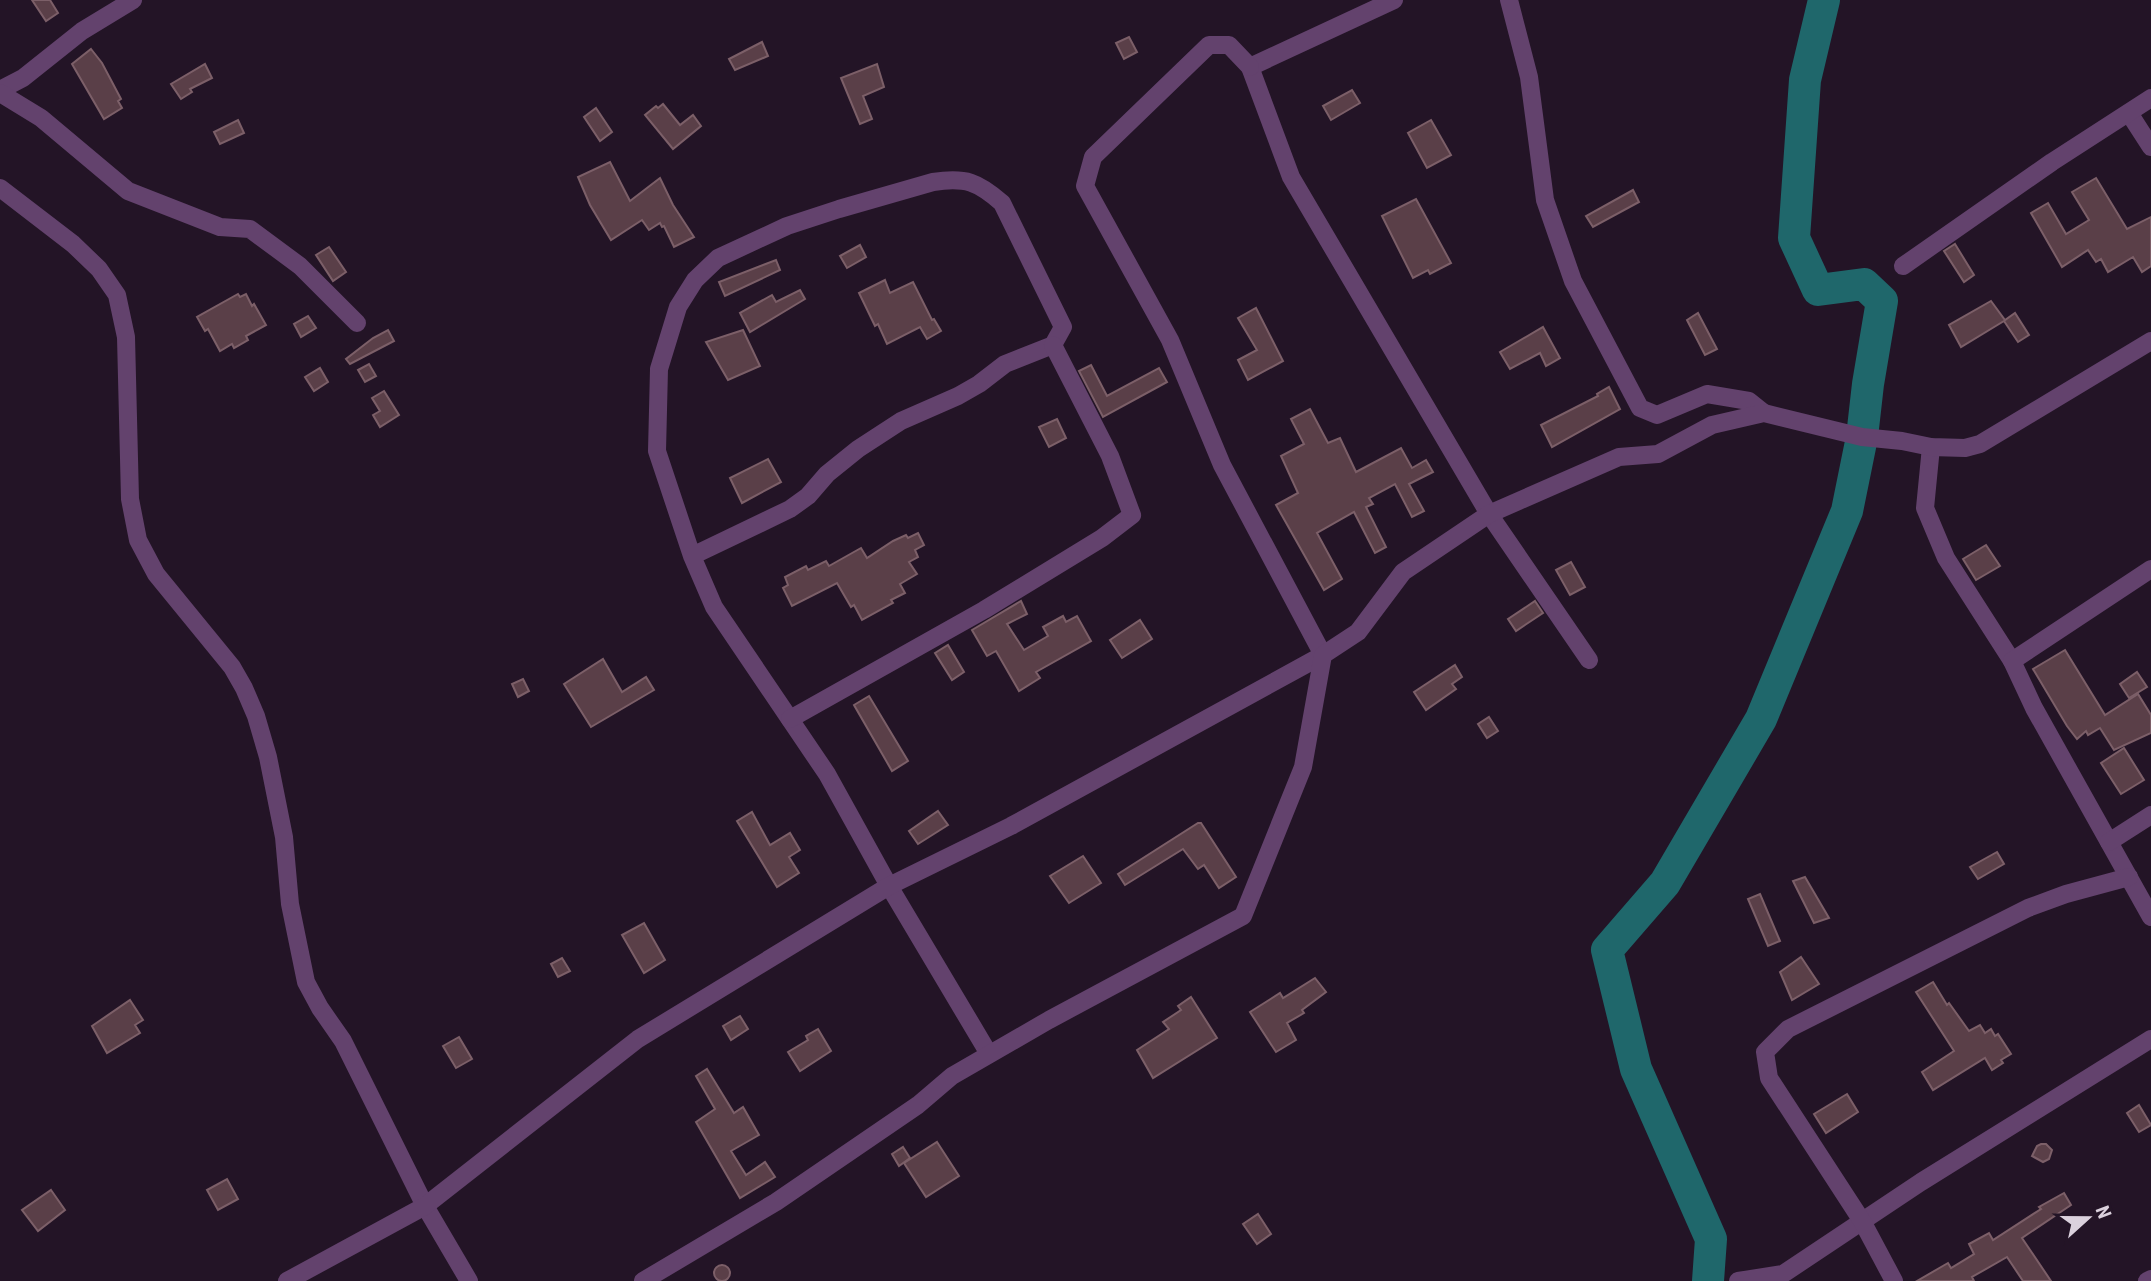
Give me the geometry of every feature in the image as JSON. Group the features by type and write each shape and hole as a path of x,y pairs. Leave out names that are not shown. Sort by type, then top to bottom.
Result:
{"street":[{"path":"133,0 82,32 23,78 0,91 41,118 128,191 220,228 250,229 300,266 357,323"},
{"path":"1250,67 1394,0"},
{"path":"1509,0 1530,77 1545,200 1573,281 1640,408 1657,415 1707,394 1749,401 1764,412 1862,437 1931,447 1965,448 1980,444 2151,341"},
{"path":"643,1281 776,1202 918,1105 953,1076 989,1054 1242,916 1303,766 1323,655 1222,465 1170,340 1084,186 1093,157 1209,45 1229,45 1250,67 1291,177 1489,514 1589,660"},
{"path":"1903,266 2052,162 2151,98"},
{"path":"2129,113 2151,147"},
{"path":"692,556 790,509 808,496 827,474 858,449 901,421 958,396 1005,365 1053,345 1063,327 1002,203 975,183 948,180 933,182 787,226 718,258 695,280 678,307 659,369 657,450 692,556 713,607 827,774 889,886 989,1054"},
{"path":"0,188 73,244 99,269 117,295 126,337 130,499 138,540 156,575 232,667 256,716 268,757 284,837 290,904 306,982 343,1041 425,1206 468,1281"},
{"path":"790,719 984,610 1102,538 1132,515 1110,456 1053,345"},
{"path":"287,1281 425,1206 638,1038 889,886 1011,826 1323,655 1358,632 1403,572 1489,514 1619,457 1658,453 1712,425 1764,412"},
{"path":"1931,447 1925,508 1945,558 2012,661 2034,708 2151,917"},
{"path":"2012,661 2151,569"},
{"path":"2109,842 2151,815"},
{"path":"1894,1281 1862,1222 1769,1078 1765,1052 1788,1029 2028,908 2066,894 2129,877"},
{"path":"1738,1281 1783,1274 1921,1182 2151,1040"}],"building":[{"path":"32,0 50,0 58,13 46,21"},
{"path":"1129,37 1137,52 1124,59 1116,43"},
{"path":"762,42 768,56 735,70 729,59"},
{"path":"91,49 102,63 121,99 118,101 122,108 104,119 72,64"},
{"path":"205,64 212,78 190,89 192,92 181,99 171,84"},
{"path":"877,64 884,87 863,96 872,119 860,124 841,78"},
{"path":"1352,90 1360,103 1331,120 1323,106"},
{"path":"663,104 680,125 693,115 701,126 673,149 645,115"},
{"path":"596,108 612,132 600,141 584,117"},
{"path":"238,120 244,133 220,144 214,132"},
{"path":"1431,120 1451,155 1427,168 1408,133"},
{"path":"610,162 630,201 660,178 673,205 694,237 674,247 664,226 660,223 649,230 642,220 611,240 590,205 578,177"},
{"path":"2096,178 2127,229 2151,217 2151,266 2142,272 2133,257 2108,272 2101,259 2096,262 2088,250 2062,267 2031,213 2048,203 2066,234 2089,220 2072,192"},
{"path":"1633,190 1639,202 1593,227 1586,216"},
{"path":"1416,199 1451,263 1430,274 1428,270 1413,278 1382,216"},
{"path":"1955,244 1974,275 1964,282 1944,251"},
{"path":"860,245 866,257 847,268 840,256"},
{"path":"329,247 346,272 333,281 316,255"},
{"path":"776,260 780,270 725,296 719,282"},
{"path":"885,280 890,293 913,282 932,320 934,319 941,331 927,339 920,327 887,344 859,293"},
{"path":"800,290 805,299 750,332 740,313 772,295 776,302"},
{"path":"238,294 240,297 246,294 266,325 246,336 248,340 234,348 232,344 220,351 208,329 205,331 197,317"},
{"path":"1991,301 2005,320 2015,313 2029,335 2018,342 2004,321 1961,347 1949,325"},
{"path":"1256,308 1283,361 1248,380 1238,360 1257,350 1238,318"},
{"path":"1698,313 1717,349 1705,355 1687,320"},
{"path":"308,316 316,328 301,337 294,324"},
{"path":"1543,327 1560,358 1546,366 1540,353 1510,369 1500,352"},
{"path":"388,330 394,341 350,364 346,359 373,338"},
{"path":"743,330 760,366 728,380 706,342"},
{"path":"369,364 376,376 365,382 358,370"},
{"path":"1091,365 1107,396 1159,368 1167,382 1103,417 1079,371"},
{"path":"320,368 328,382 314,391 305,377"},
{"path":"1609,387 1620,409 1552,447 1541,425 1598,396 1597,394"},
{"path":"384,391 399,415 380,427 373,415 380,411 372,398"},
{"path":"1310,409 1328,443 1340,438 1356,472 1401,448 1412,468 1426,460 1433,472 1409,484 1424,511 1412,517 1395,484 1369,498 1373,504 1366,507 1386,547 1375,553 1354,512 1317,533 1342,579 1324,590 1276,505 1298,493 1281,456 1304,444 1291,419"},
{"path":"1057,419 1066,438 1049,447 1039,427"},
{"path":"768,459 781,482 742,503 730,478"},
{"path":"918,533 924,545 915,550 918,557 909,562 917,574 900,584 905,593 862,620 837,583 792,606 783,588 788,585 785,577 806,566 808,570 826,561 829,566 861,548 867,558 893,541"},
{"path":"1986,545 2000,566 1976,580 1963,559"},
{"path":"1571,562 1585,587 1570,595 1556,570"},
{"path":"1021,601 1027,614 1007,624 1024,650 1048,636 1043,627 1063,616 1066,622 1077,616 1091,641 1036,672 1040,678 1019,691 996,651 987,656 972,630"},
{"path":"1535,601 1543,613 1516,631 1508,619"},
{"path":"1140,620 1152,639 1122,658 1110,640"},
{"path":"948,645 964,672 952,680 935,653"},
{"path":"2065,650 2105,715 2138,694 2151,715 2151,733 2114,750 2100,728 2088,735 2086,731 2077,739 2033,669"},
{"path":"603,659 622,692 646,677 654,690 591,727 564,684"},
{"path":"1455,665 1462,677 1452,684 1456,689 1426,710 1414,692"},
{"path":"2137,672 2147,687 2129,698 2120,684"},
{"path":"523,679 529,691 518,697 512,684"},
{"path":"869,696 908,761 892,771 854,705"},
{"path":"1489,717 1498,731 1487,738 1478,724"},
{"path":"2124,748 2144,780 2121,794 2101,763"},
{"path":"938,811 948,825 918,844 909,831"},
{"path":"752,812 770,845 790,833 800,850 789,857 799,873 777,887 737,821"},
{"path":"1201,823 1236,877 1219,888 1204,865 1198,869 1183,849 1125,885 1118,874"},
{"path":"1997,852 2004,864 1978,879 1970,867"},
{"path":"1083,856 1101,883 1069,903 1050,876"},
{"path":"1805,877 1829,918 1814,923 1793,881"},
{"path":"1760,894 1780,941 1768,946 1748,899"},
{"path":"644,923 665,960 644,973 622,935"},
{"path":"1801,957 1819,984 1792,1000 1780,972"},
{"path":"562,958 570,971 558,977 551,964"},
{"path":"1315,978 1326,992 1302,1010 1304,1013 1287,1023 1296,1040 1276,1052 1250,1012 1280,993 1283,998"},
{"path":"1933,982 1947,1005 1949,1003 1969,1031 1980,1025 1985,1033 1991,1029 1995,1036 1998,1034 2011,1054 1992,1070 1985,1058 1933,1090 1922,1072 1954,1051 1916,992"},
{"path":"1191,997 1217,1038 1153,1078 1137,1050 1169,1029 1163,1022 1181,1010 1178,1006"},
{"path":"130,1000 143,1020 135,1025 140,1033 107,1053 92,1026"},
{"path":"740,1016 748,1029 731,1040 723,1026"},
{"path":"818,1029 831,1051 800,1071 788,1052 808,1040 806,1036"},
{"path":"459,1037 472,1059 456,1068 443,1046"},
{"path":"707,1069 734,1113 743,1107 759,1135 731,1151 746,1175 765,1162 775,1177 740,1198 696,1122 715,1109 696,1076"},
{"path":"1847,1094 1858,1112 1826,1133 1814,1114"},
{"path":"2139,1105 2151,1125 2139,1132 2127,1113"},
{"path":"937,1142 959,1176 926,1197 904,1163"},
{"path":"2041,1144 2046,1144 2052,1150 2049,1159 2043,1162 2032,1156"},
{"path":"903,1147 910,1158 899,1166 892,1154"},
{"path":"227,1179 238,1199 218,1210 207,1190"},
{"path":"51,1190 65,1210 38,1231 22,1210"},
{"path":"2064,1193 2071,1205 2022,1238 2051,1281 2023,1281 2007,1257 1972,1277 1974,1281 1917,1281 1948,1263 1951,1268 1974,1254 1969,1244 1989,1233 1993,1240 2041,1209 2039,1207"},
{"path":"1258,1214 1271,1234 1257,1244 1243,1224"},
{"path":"722,1265 728,1267 728,1279 722,1281 716,1279 714,1273 716,1267"}],"waterway":[{"path":"1708,1281 1711,1239 1636,1069 1607,950 1665,883 1761,719 1847,511 1862,437 1882,301 1864,284 1818,290 1794,238 1805,80 1824,0"}]}
